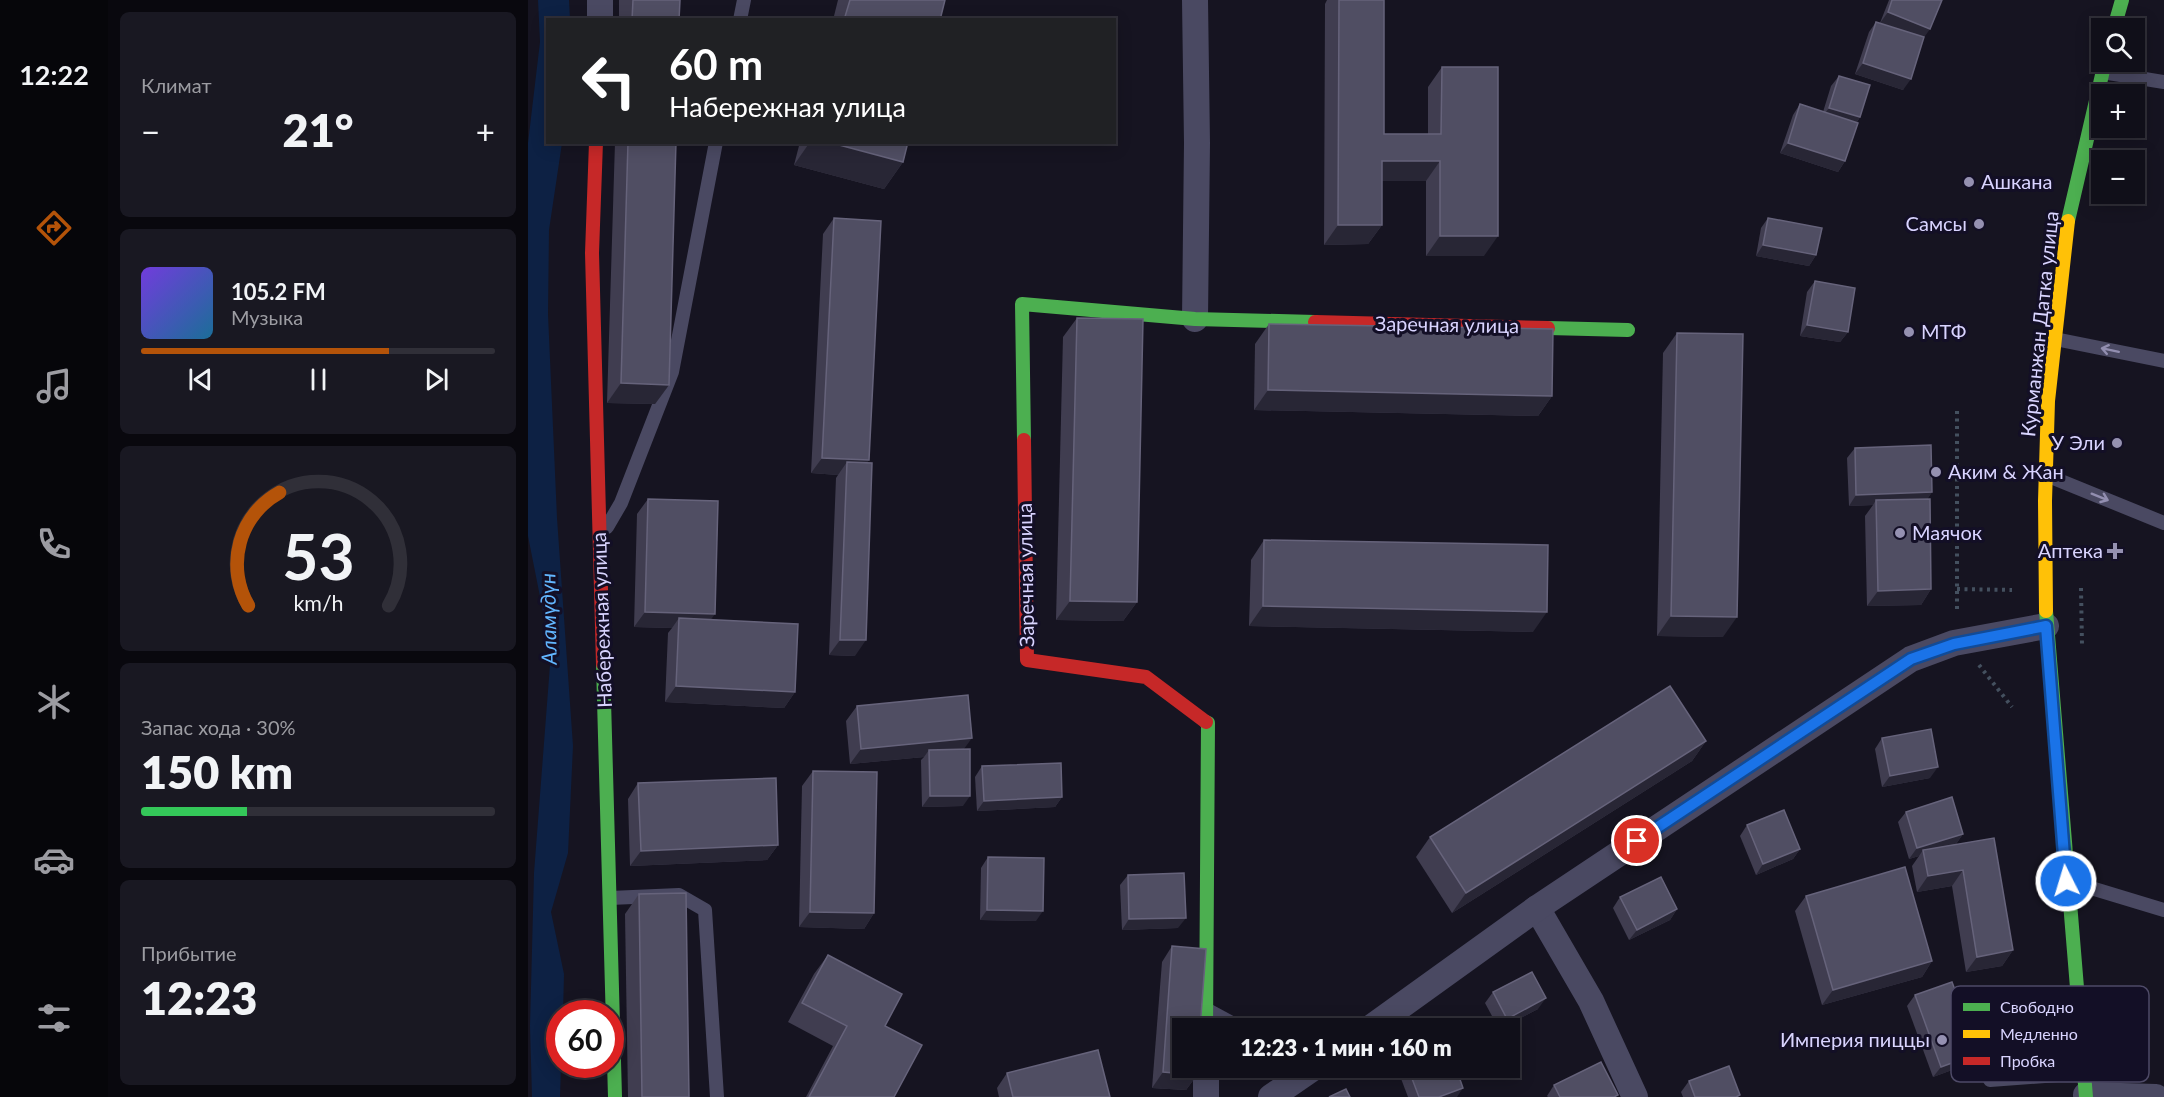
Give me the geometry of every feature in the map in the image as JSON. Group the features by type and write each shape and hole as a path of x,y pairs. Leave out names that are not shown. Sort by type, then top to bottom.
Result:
{"street":[{"path":"600,0 600,18"},
{"path":"1195,0 1197,143 1195,318"},
{"path":"2117,18 2122,0"},
{"name":"Курманжан Датка улица","path":"2076,986 2046,626 2048,401 2068,223 2102,72"},
{"name":"Набережная улица","path":"596,144 592,253 615,1097"},
{"name":"Заречная улица","path":"1206,1018 1208,723 1146,677 1028,660 1022,304 1195,318 1628,330"},
{"path":"1384,1018 1538,908 1911,659 1954,644 2046,626"},
{"path":"1538,908 1591,1001 1635,1097"},
{"path":"1206,1078 1206,1097"},
{"path":"1271,1097 1299,1078"},
{"path":"2085,1088 2156,1097"}],"lane":[{"path":"740,18 744,0"},
{"path":"2123,72 2164,82"},
{"path":"600,540 621,503 672,372 716,144"},
{"path":"2055,339 2164,361"},
{"path":"2046,475 2164,523"},
{"path":"2066,881 2164,910"},
{"path":"610,898 679,895 705,910 717,1097"},
{"path":"2014,1082 2085,1088"}],"path":[{"path":"1957,411 1957,613"},
{"path":"1957,590 2012,590"},
{"path":"1978,663 2012,707"}],"water":[{"name":"Аламүдүн","path":"538,0 569,0 570,18 546,18 546,144 562,144 549,230 548,314 557,518 573,746 568,853 551,912 564,974 563,1000 546,1000 546,1078 561,1078 560,1097 532,1097 530,1026 534,873 551,652 528,536 528,143 540,42"}],"building":[{"path":"633,0 680,0 679,18 632,18"},
{"path":"850,0 945,0 940,18 845,18"},
{"path":"1339,0 1384,0 1384,134 1441,134 1442,67 1498,67 1498,236 1440,236 1440,161 1382,161 1382,225 1338,225"},
{"path":"1892,0 1942,0 1930,29 1888,12"},
{"path":"1876,22 1924,37 1911,79 1863,63"},
{"path":"1839,76 1870,85 1860,117 1829,108"},
{"path":"1800,104 1858,123 1845,161 1788,143"},
{"path":"628,144 676,144 669,385 621,383"},
{"path":"836,144 908,144 903,162"},
{"path":"834,218 881,221 869,460 822,458"},
{"path":"1768,218 1822,228 1816,255 1763,245"},
{"path":"1815,281 1855,288 1848,332 1807,325"},
{"path":"1077,318 1143,319 1137,602 1070,601"},
{"path":"1269,324 1553,329 1552,396 1268,390"},
{"path":"1677,333 1743,334 1737,617 1671,616"},
{"path":"1931,445 1932,492 1856,495 1855,448"},
{"path":"847,462 872,463 866,640 840,640"},
{"path":"648,499 718,501 715,614 645,612"},
{"path":"1930,499 1931,589 1878,591 1876,500"},
{"path":"1264,540 1548,545 1547,612 1263,606"},
{"path":"679,618 798,624 795,692 676,686"},
{"path":"1670,686 1706,741 1466,893 1430,837"},
{"path":"968,695 972,738 861,749 857,706"},
{"path":"1931,729 1938,767 1890,776 1882,738"},
{"path":"970,749 970,796 930,796 929,750"},
{"path":"1061,763 1062,797 984,801 982,766"},
{"path":"813,771 877,772 874,913 810,912"},
{"path":"776,778 778,845 641,851 638,783"},
{"path":"1952,797 1963,834 1917,848 1906,812"},
{"path":"1784,810 1800,849 1763,864 1747,825"},
{"path":"1994,838 2013,950 1977,957 1963,870 1928,876 1923,850"},
{"path":"988,857 1044,858 1043,911 987,910"},
{"path":"1905,867 1932,961 1833,990 1806,896"},
{"path":"1184,873 1186,918 1129,919 1128,875"},
{"path":"1661,877 1677,909 1637,930 1620,897"},
{"path":"686,893 689,1097 642,1097 639,894"},
{"path":"1172,946 1206,949 1201,1018 1172,1018 1172,1073 1163,1072"},
{"path":"828,955 902,994 885,1026 922,1045 894,1097 809,1097 847,1026 802,1003"},
{"path":"1532,972 1546,998 1506,1018 1493,992"},
{"path":"1952,982 1951,1063 1941,1067 1915,995"},
{"path":"1098,1050 1110,1097 1013,1097 1007,1073"},
{"path":"1601,1062 1618,1095 1614,1097 1560,1097 1554,1085"},
{"path":"1729,1066 1740,1095 1736,1097 1695,1097 1689,1081"},
{"path":"1412,1078 1460,1078 1463,1088 1439,1097 1419,1097"},
{"path":"1346,1089 1350,1097 1329,1097"}],"traffic: fast":[{"path":"2117,18 2122,0"},
{"path":"2068,221 2103,72"},
{"path":"1024,440 1022,304 1195,319 1315,322"},
{"path":"1548,328 1628,330"},
{"path":"2046,611 2077,986"},
{"path":"603,664 615,1097"},
{"path":"1206,722 1208,723 1206,1018"},
{"path":"2085,1082 2086,1097"}],"traffic: slow":[{"path":"2046,611 2045,501 2048,401 2068,221"}],"traffic: jam":[{"path":"596,144 592,253 603,664"},
{"path":"1315,322 1548,328"},
{"path":"1024,440 1027,660 1146,677 1206,722"}],"place":[{"name":"Ашкана","path":"1969,182"},
{"name":"Самсы","path":"1979,224"},
{"name":"МТФ","path":"1909,332"},
{"name":"У Эли","path":"2117,443"},
{"name":"Аким & Жан","path":"1936,472"},
{"name":"Маячок","path":"1900,533"},
{"name":"Аптека","path":"2115,551"},
{"name":"Империя пиццы","path":"1942,1040"}],"route":[{"path":"1637,841 1911,659 1954,644 2046,626 2066,881"}]}
